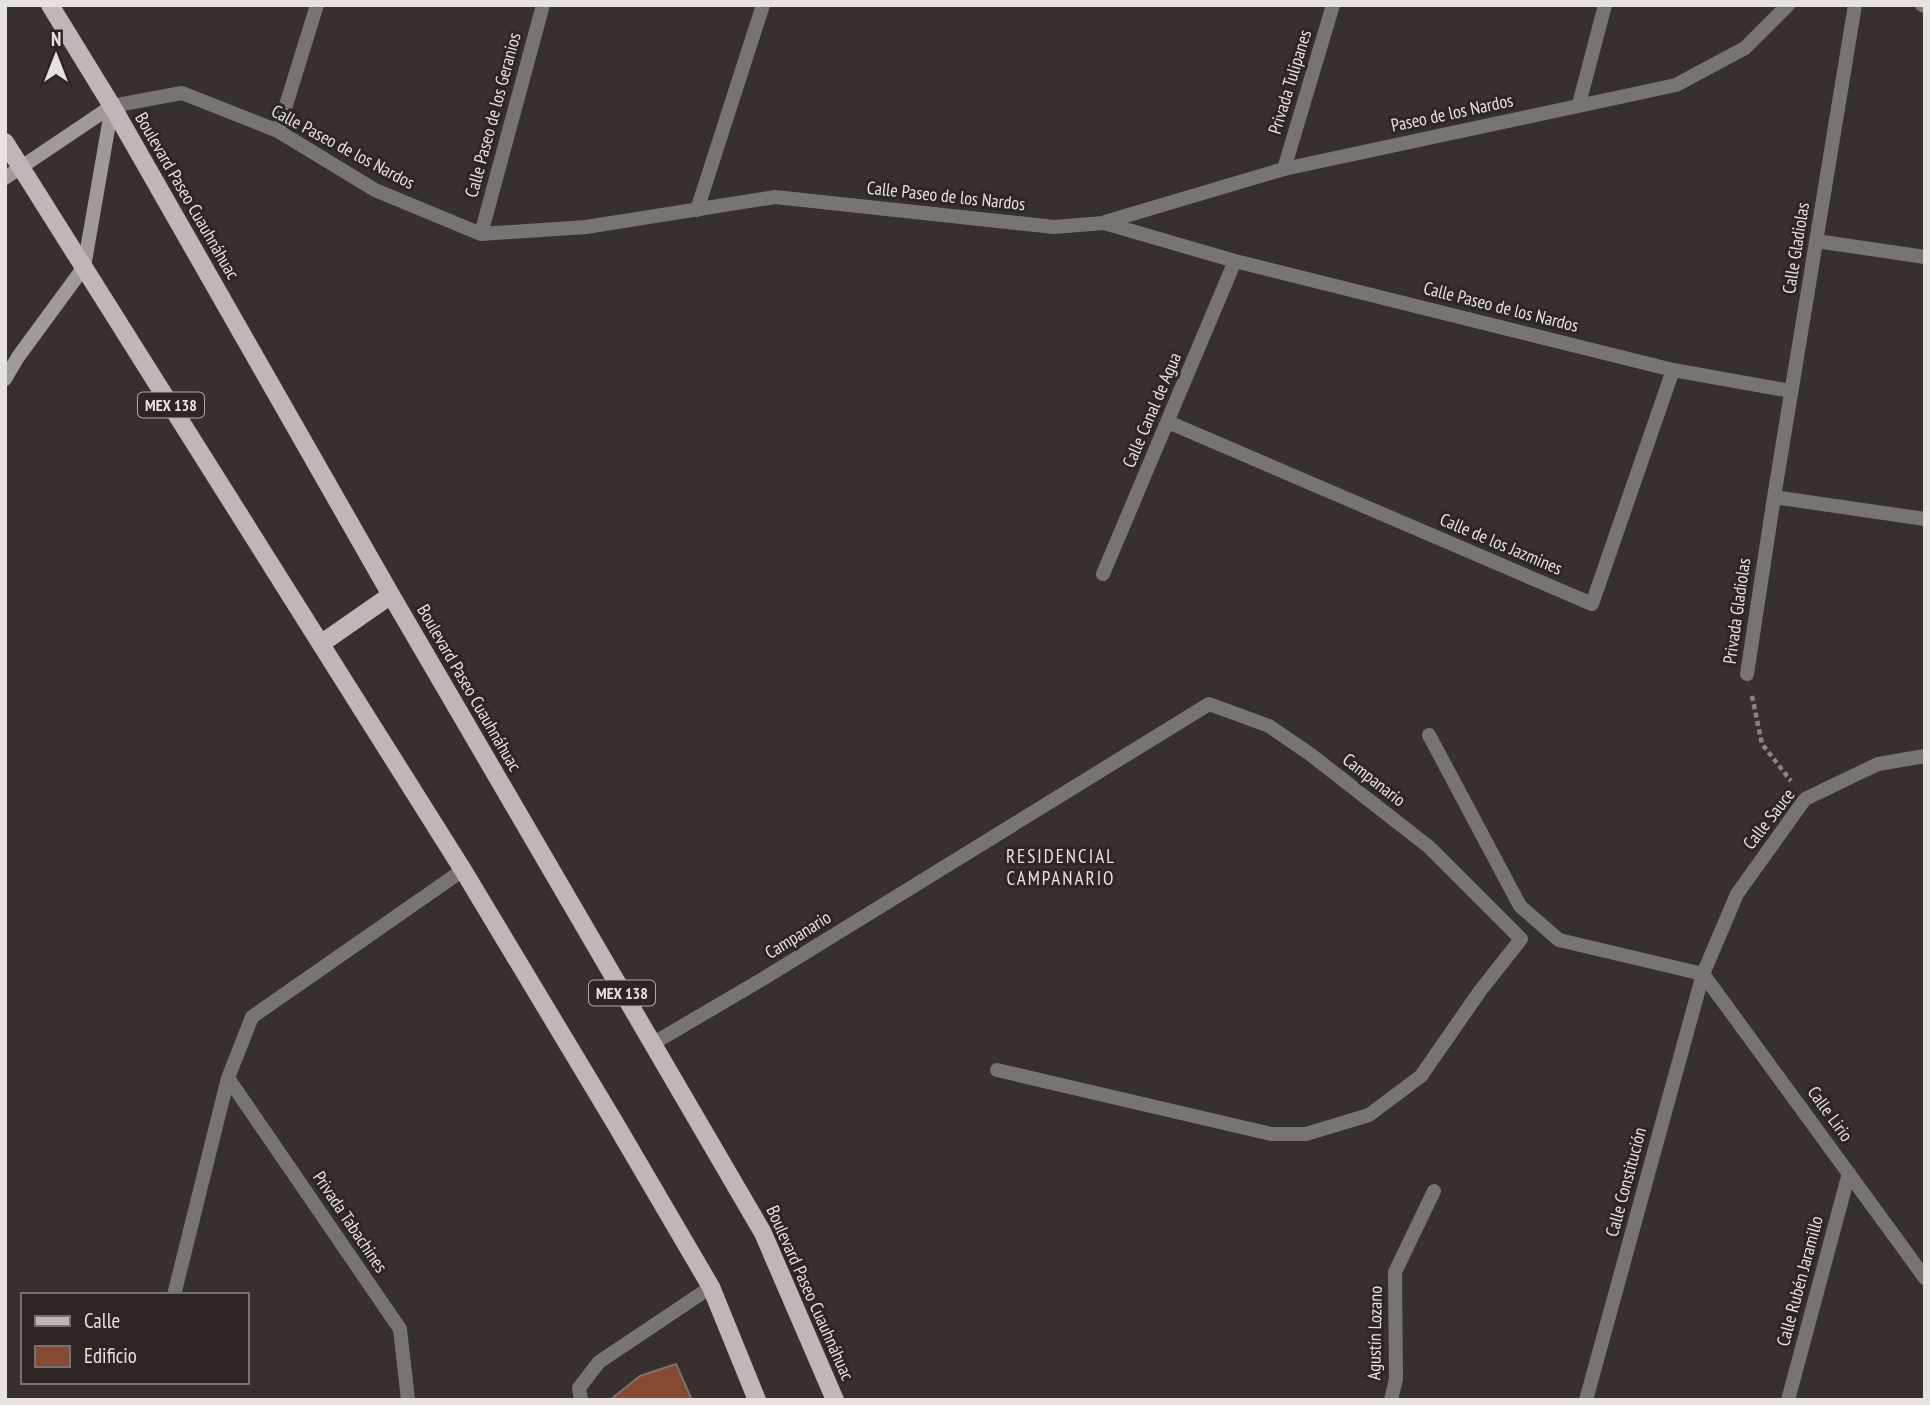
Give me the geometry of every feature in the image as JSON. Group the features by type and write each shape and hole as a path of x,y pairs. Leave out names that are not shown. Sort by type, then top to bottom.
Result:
{"main road":[{"name":"Boulevard Paseo Cuauhnáhuac","path":"50,5 763,1233 835,1400"},
{"name":"MEX 138","path":"5,142 463,870 711,1287 757,1400"},
{"path":"322,643 391,596"}],"street":[{"path":"278,131 317,5"},
{"name":"Calle Paseo de los Geranios","path":"481,234 542,5"},
{"path":"697,210 763,5"},
{"name":"Privada Tulipanes","path":"1284,169 1334,5"},
{"path":"1579,104 1605,5"},
{"name":"Paseo de los Nardos","path":"1104,222 1284,169 1676,85 1745,48 1788,5"},
{"name":"Calle Gladiolas","path":"1774,497 1855,5"},
{"name":"Calle Paseo de los Nardos","path":"111,106 182,93 278,131 375,190 481,234 586,227 775,197 1054,227 1104,222 1236,261 1673,370 1791,391"},
{"path":"5,178 111,106"},
{"path":"5,379 84,267 111,106"},
{"path":"1816,241 1925,257"},
{"name":"Calle Canal de Agua","path":"1102,574 1236,261"},
{"name":"Calle de los Jazmines","path":"1168,422 1592,604 1673,370"},
{"path":"1774,497 1925,519"},
{"name":"Privada Gladiolas","path":"1747,674 1774,497"},
{"name":"Campanario","path":"652,1044 761,980 1209,704 1269,726 1310,754 1429,847 1521,939 1480,991 1421,1076 1369,1115 1306,1134 1270,1134 997,1070"},
{"path":"1429,735 1520,906 1549,932 1559,940 1703,974"},
{"name":"Calle Sauce","path":"1703,974 1737,894 1805,799 1878,764 1925,756"},
{"path":"174,1293 228,1078 252,1017 463,870"},
{"name":"Calle Lirio","path":"1703,974 1925,1278"},
{"name":"Calle Constitución","path":"1586,1400 1703,974"},
{"name":"Privada Tabachines","path":"228,1078 400,1329 408,1400"},
{"name":"Calle Rubén Jaramillo","path":"1788,1400 1849,1173"},
{"name":"Agustín Lozano","path":"1391,1400 1396,1379 1395,1272 1434,1191"},
{"path":"581,1400 579,1388 599,1362 711,1287"}],"path":[{"name":"Privada Gladiolas","path":"1747,674 1762,744 1805,799"}],"building":[{"path":"676,1364 692,1400 610,1400 640,1376"}],"district":[{"name":"RESIDENCIAL CAMPANARIO","path":"1061,867"}]}
